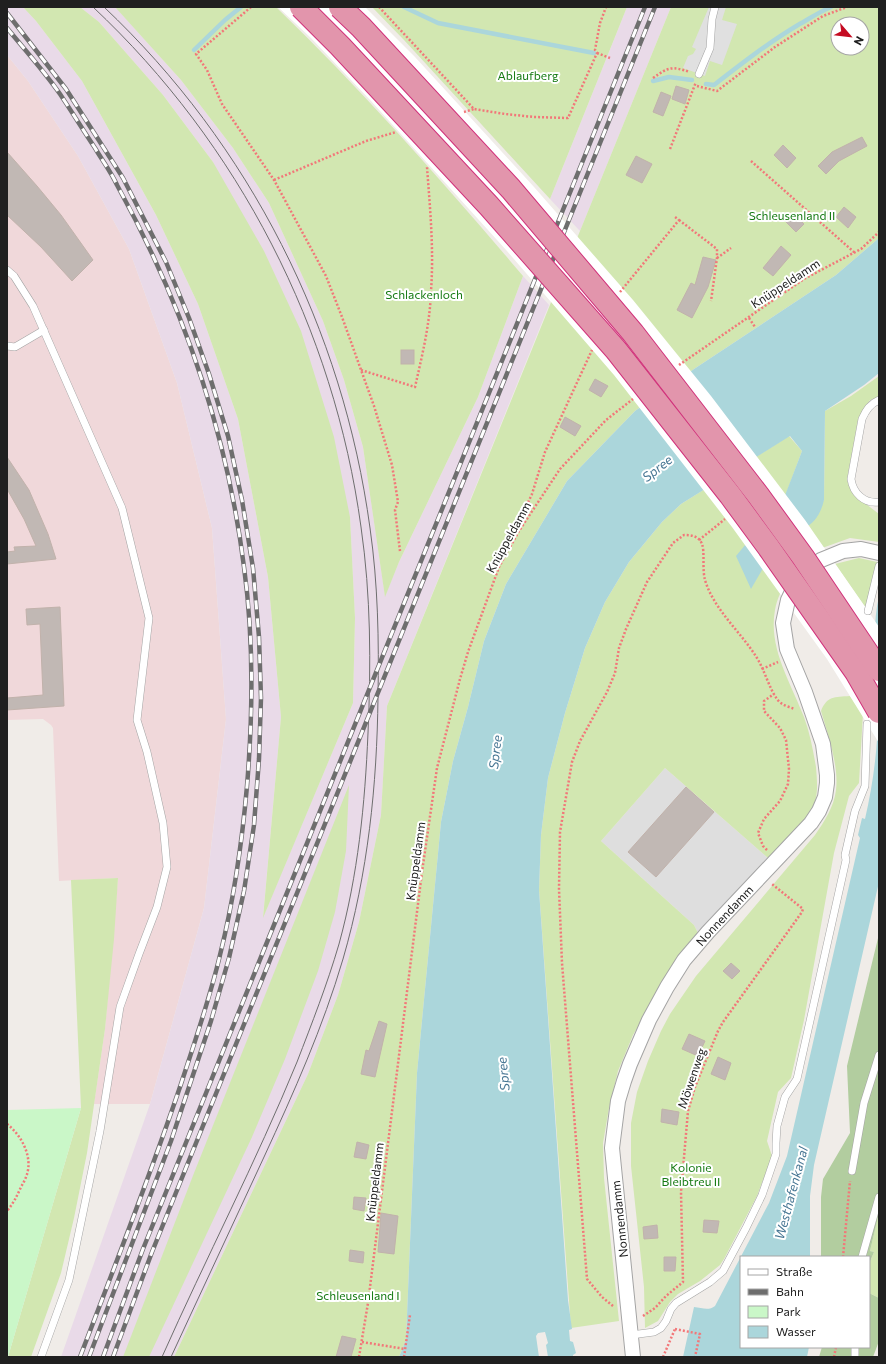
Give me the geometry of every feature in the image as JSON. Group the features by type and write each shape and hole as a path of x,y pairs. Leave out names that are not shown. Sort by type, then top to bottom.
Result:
{"highway":[{"path":"301,7 340,46 489,206 616,350 730,495 856,672 873,718"},
{"path":"340,7 511,188 633,333 758,495 812,570 879,670"}],"street":[{"name":"Nonnendamm","path":"633,1357 636,1335 629,1312 612,1148 616,1112 624,1081 649,1020 684,960 708,932 815,817 822,804 827,789 827,775 823,744 787,648 783,623 788,600 798,579 821,560 843,551 861,549 879,553"}],"lane":[{"path":"699,74 710,48 712,19 715,7"},
{"path":"7,270 14,276 33,306 122,508 149,618 137,720 147,752 163,823 167,867 157,907 138,954 120,1007 100,1131 69,1280 41,1357"},
{"path":"7,346 15,347 44,330"},
{"path":"879,400 871,404 865,411 862,419 851,479 853,488 859,496 870,502 879,502"},
{"path":"868,612 879,566"},
{"path":"636,1335 654,1332 661,1328 671,1309 676,1303 710,1282 723,1271 762,1195 776,1154 777,1126 785,1097 797,1079 846,860 845,855 855,811 865,786 873,718"},
{"path":"852,1171 864,1103 879,1055"},
{"path":"862,1256 879,1196"}],"path":[{"path":"251,7 196,54 207,70 222,104 274,180 326,276 374,406 392,465 398,502 395,510 400,551"},
{"path":"378,7 474,109"},
{"path":"606,7 600,23 594,50 597,53 610,58"},
{"path":"695,85 717,91 775,47 823,16 847,7"},
{"path":"460,113 474,109 519,116 568,118 597,53"},
{"path":"653,78 664,70 675,67 699,74 670,149"},
{"path":"274,180 366,141 399,131"},
{"path":"751,161 855,253"},
{"path":"361,370 415,387 426,334 431,291 431,242 427,165"},
{"path":"675,217 717,249 711,301"},
{"path":"618,296 621,289 679,220"},
{"name":"Knüppeldamm","path":"701,350 804,279 855,253 879,232"},
{"path":"717,258 731,248"},
{"path":"749,318 755,327"},
{"path":"519,531 524,510 546,452 596,343"},
{"name":"Knüppeldamm","path":"359,1357 368,1303 422,872 437,768 460,679 468,652 499,567 519,531 560,469 606,420 615,413"},
{"path":"629,1312 622,1313 602,1297 587,1279 562,963 559,889 560,832 572,762 580,741 607,692 615,672 619,648 626,629 647,582 673,544 684,534 692,535 699,540 702,545 705,580 711,594 718,606 757,658 778,701 788,707 800,710 810,708"},
{"path":"774,694 764,701 764,711 780,728 786,740 789,769 788,784 780,800 764,819 758,833 763,846 776,860"},
{"name":"Möwenweg","path":"636,1335 642,1317 655,1308 666,1296 683,1282 682,1192 688,1111 695,1087 723,1022 755,979 803,909 771,883 783,869 776,860"},
{"path":"7,1124 25,1147 29,1163 29,1170 26,1178 13,1203 7,1211"},
{"path":"843,1256 852,1171"},
{"path":"404,1357 410,1315"},
{"path":"675,1329 700,1334 695,1357"},
{"path":"362,1342 405,1349"}],"shaded area":[{"path":"7,7 23,7 36,21 82,81 156,215 198,304 238,419 268,577 281,717 263,917 353,703 355,618 350,517 213,162 163,95 99,22 80,7 115,7 118,10 181,80 233,148 269,203 323,321 344,380 363,447 385,596 399,562 478,397 523,276 549,305 387,706 381,815 359,922 338,995 308,1074 174,1357 61,1357 150,1104 204,908 226,719 212,528 177,383 129,249 78,156 28,81 7,55"},
{"path":"627,7 671,7 580,231 550,199"},
{"path":"709,7 726,7 722,20 737,24 722,65 710,61 705,76 683,68 688,56 693,54 696,49 692,47"},
{"path":"7,55 28,81 78,156 129,249 177,383 212,528 226,719 204,908 150,1104 94,1104 105,1029 118,878 59,881 53,728 43,719 7,720"},
{"path":"665,768 768,858 698,933 694,925 601,841"}],"green space":[{"path":"23,7 80,7 99,22 163,95 213,162 264,251 301,331 334,437 350,517 355,618 353,703 263,918 281,717 268,577 238,419 198,304 156,215 82,81 36,21"},
{"name":"Schlackenloch","path":"115,7 276,7 341,72 403,138 523,276 478,397 399,562 385,597 363,447 344,380 323,321 269,203 233,148 181,80"},
{"name":"Ablaufberg","path":"372,7 627,7 550,199 404,40"},
{"path":"671,7 879,7 879,238 836,275 694,369 635,411 567,481 506,584 484,641 453,761 441,822 417,1073 406,1340 399,1357 174,1357 308,1074 338,995 359,922 381,815 387,706"},
{"path":"879,376 879,398 870,400 858,420 847,480 853,494 879,514 879,542 850,538 825,547 810,550 784,586 775,610 775,638 778,652 806,723 816,767 817,794 809,815 792,835 768,858 665,768 601,841 694,925 698,933 678,958 633,1035 618,1071 609,1108 603,1143 604,1178 619,1321 571,1328 539,890 541,835 548,778 565,713 585,648 605,602 629,562 662,522 681,504 789,436 802,451 751,588 761,570 804,529 824,500 825,411 851,396"},
{"path":"859,558 877,562 866,608 835,564"},
{"name":"Kolonie Bleibtreu II","path":"850,696 863,713 859,783 849,796 834,853 804,1020 791,1078 778,1092 767,1141 772,1156 757,1196 720,1265 700,1281 678,1294 670,1302 658,1321 645,1328 644,1287 631,1166 631,1123 637,1092 661,1031 670,1014 696,976 815,835 828,814 835,796 837,781 832,750 821,711 826,702 832,698"},
{"path":"349,785 346,851 335,912 318,971 285,1059 252,1137 149,1357 123,1357 194,1173"},
{"path":"118,878 114,939 105,1029 87,1153 74,1218 61,1273 31,1357 8,1357 81,1108 71,880"},
{"path":"879,934 879,1213 870,1251 874,1252 870,1262 870,1256 821,1256 821,1197 823,1179 850,1133 847,1066"},
{"path":"81,1108 8,1357 7,1357 7,1110"},
{"path":"879,1213 879,1298 870,1294 870,1262 874,1252 870,1251"},
{"path":"870,1294 879,1298 879,1341 873,1357 819,1357 822,1348 870,1348"}],"water":[{"name":"Spree","path":"879,238 879,373 825,411 824,500 817,517 762,570 751,589 736,556 784,498 802,451 790,436 681,504 662,522 629,562 605,602 585,648 565,713 548,778 541,835 539,890 568,1300 572,1329 569,1330 570,1341 573,1342 576,1353 573,1357 548,1357 546,1345 548,1343 545,1332 538,1333 536,1336 539,1357 399,1357 406,1340 417,1073 441,822 453,761 484,641 506,584 567,481 635,411 694,369 836,275"},
{"name":"Westhafenkanal","path":"879,596 879,882 814,1165 810,1196 810,1256 741,1256 769,1203 787,1156 860,838 858,835 862,818 865,819 871,789 878,729 875,647 875,622"},
{"path":"740,1258 740,1348 809,1348 807,1357 683,1357 694,1307 708,1309 715,1306"}],"pier":[{"path":"278,7 365,7 415,57 534,187 633,300 711,396 805,520 879,627 879,743 827,659 732,527 614,375 507,251 371,101 311,38"}],"building":[{"path":"676,86 689,90 685,104 672,99"},
{"path":"661,92 671,96 663,116 653,112"},
{"path":"862,137 867,146 839,161 826,174 818,166 832,152"},
{"path":"783,145 796,158 787,168 774,155"},
{"path":"7,152 61,215 93,260 72,281 41,247 7,215"},
{"path":"636,156 652,164 642,183 626,175"},
{"path":"844,207 856,217 848,228 836,217"},
{"path":"793,213 804,224 796,232 785,221"},
{"path":"781,246 791,255 773,276 763,268"},
{"path":"703,257 716,260 708,287 692,318 677,310 691,283 695,285"},
{"path":"401,350 414,350 414,364 401,364"},
{"path":"595,379 608,386 601,397 589,390"},
{"path":"565,417 581,426 575,436 560,427"},
{"path":"7,457 29,490 48,534 56,559 7,564 7,552 15,551 14,547 36,546 24,519 7,489"},
{"path":"60,607 64,706 7,710 7,698 43,695 40,624 27,625 26,609"},
{"path":"686,787 714,812 656,877 628,852"},
{"path":"731,963 740,971 732,979 723,971"},
{"path":"379,1021 387,1024 375,1077 361,1074 366,1050 369,1051"},
{"path":"689,1034 705,1041 698,1056 682,1049"},
{"path":"718,1057 731,1063 725,1080 711,1074"},
{"path":"662,1109 679,1112 677,1125 661,1122"},
{"path":"357,1142 369,1145 366,1159 354,1157"},
{"path":"354,1197 366,1198 364,1211 353,1209"},
{"path":"381,1213 398,1216 394,1254 378,1252"},
{"path":"704,1220 719,1221 717,1233 703,1232"},
{"path":"657,1225 658,1238 644,1239 643,1227"},
{"path":"350,1250 364,1252 363,1263 349,1261"},
{"path":"664,1257 676,1257 675,1271 664,1271"},
{"path":"342,1336 356,1339 351,1357 336,1357"}],"waterway":[{"path":"194,50 225,20 241,7"},
{"path":"404,7 438,23 594,53"},
{"path":"706,84 714,85 776,39 818,13 831,7"},
{"path":"653,81 669,77 692,80"}],"tram line":[{"path":"93,7 145,61 193,118 235,180 272,244 303,312 328,381 348,453 361,527 367,579 370,681 365,786 360,839 346,918 329,974 297,1062 248,1173 162,1357"},
{"path":"104,7 156,61 203,119 245,180 282,245 312,312 338,382 357,454 370,528 375,570 378,654 376,763 370,829 352,927 335,984 297,1084 171,1357"}],"railway":[{"path":"103,1357 143,1249 645,7"},
{"path":"113,1357 152,1252 655,7"},
{"path":"7,13 66,89 123,178 166,262 189,318 209,374 228,436 242,500 253,568 259,637 261,698 259,759 254,825 244,891 229,958 211,1021 171,1141 89,1357"},
{"path":"7,28 60,94 115,180 162,275 198,370 226,467 244,567 250,622 252,676 247,786 237,871 225,934 207,1003 181,1084 145,1187 80,1357"}],"park label":[{"name":"Schleusenland II","path":"792,215"},
{"name":"Schleusenland I","path":"358,1295"}]}
